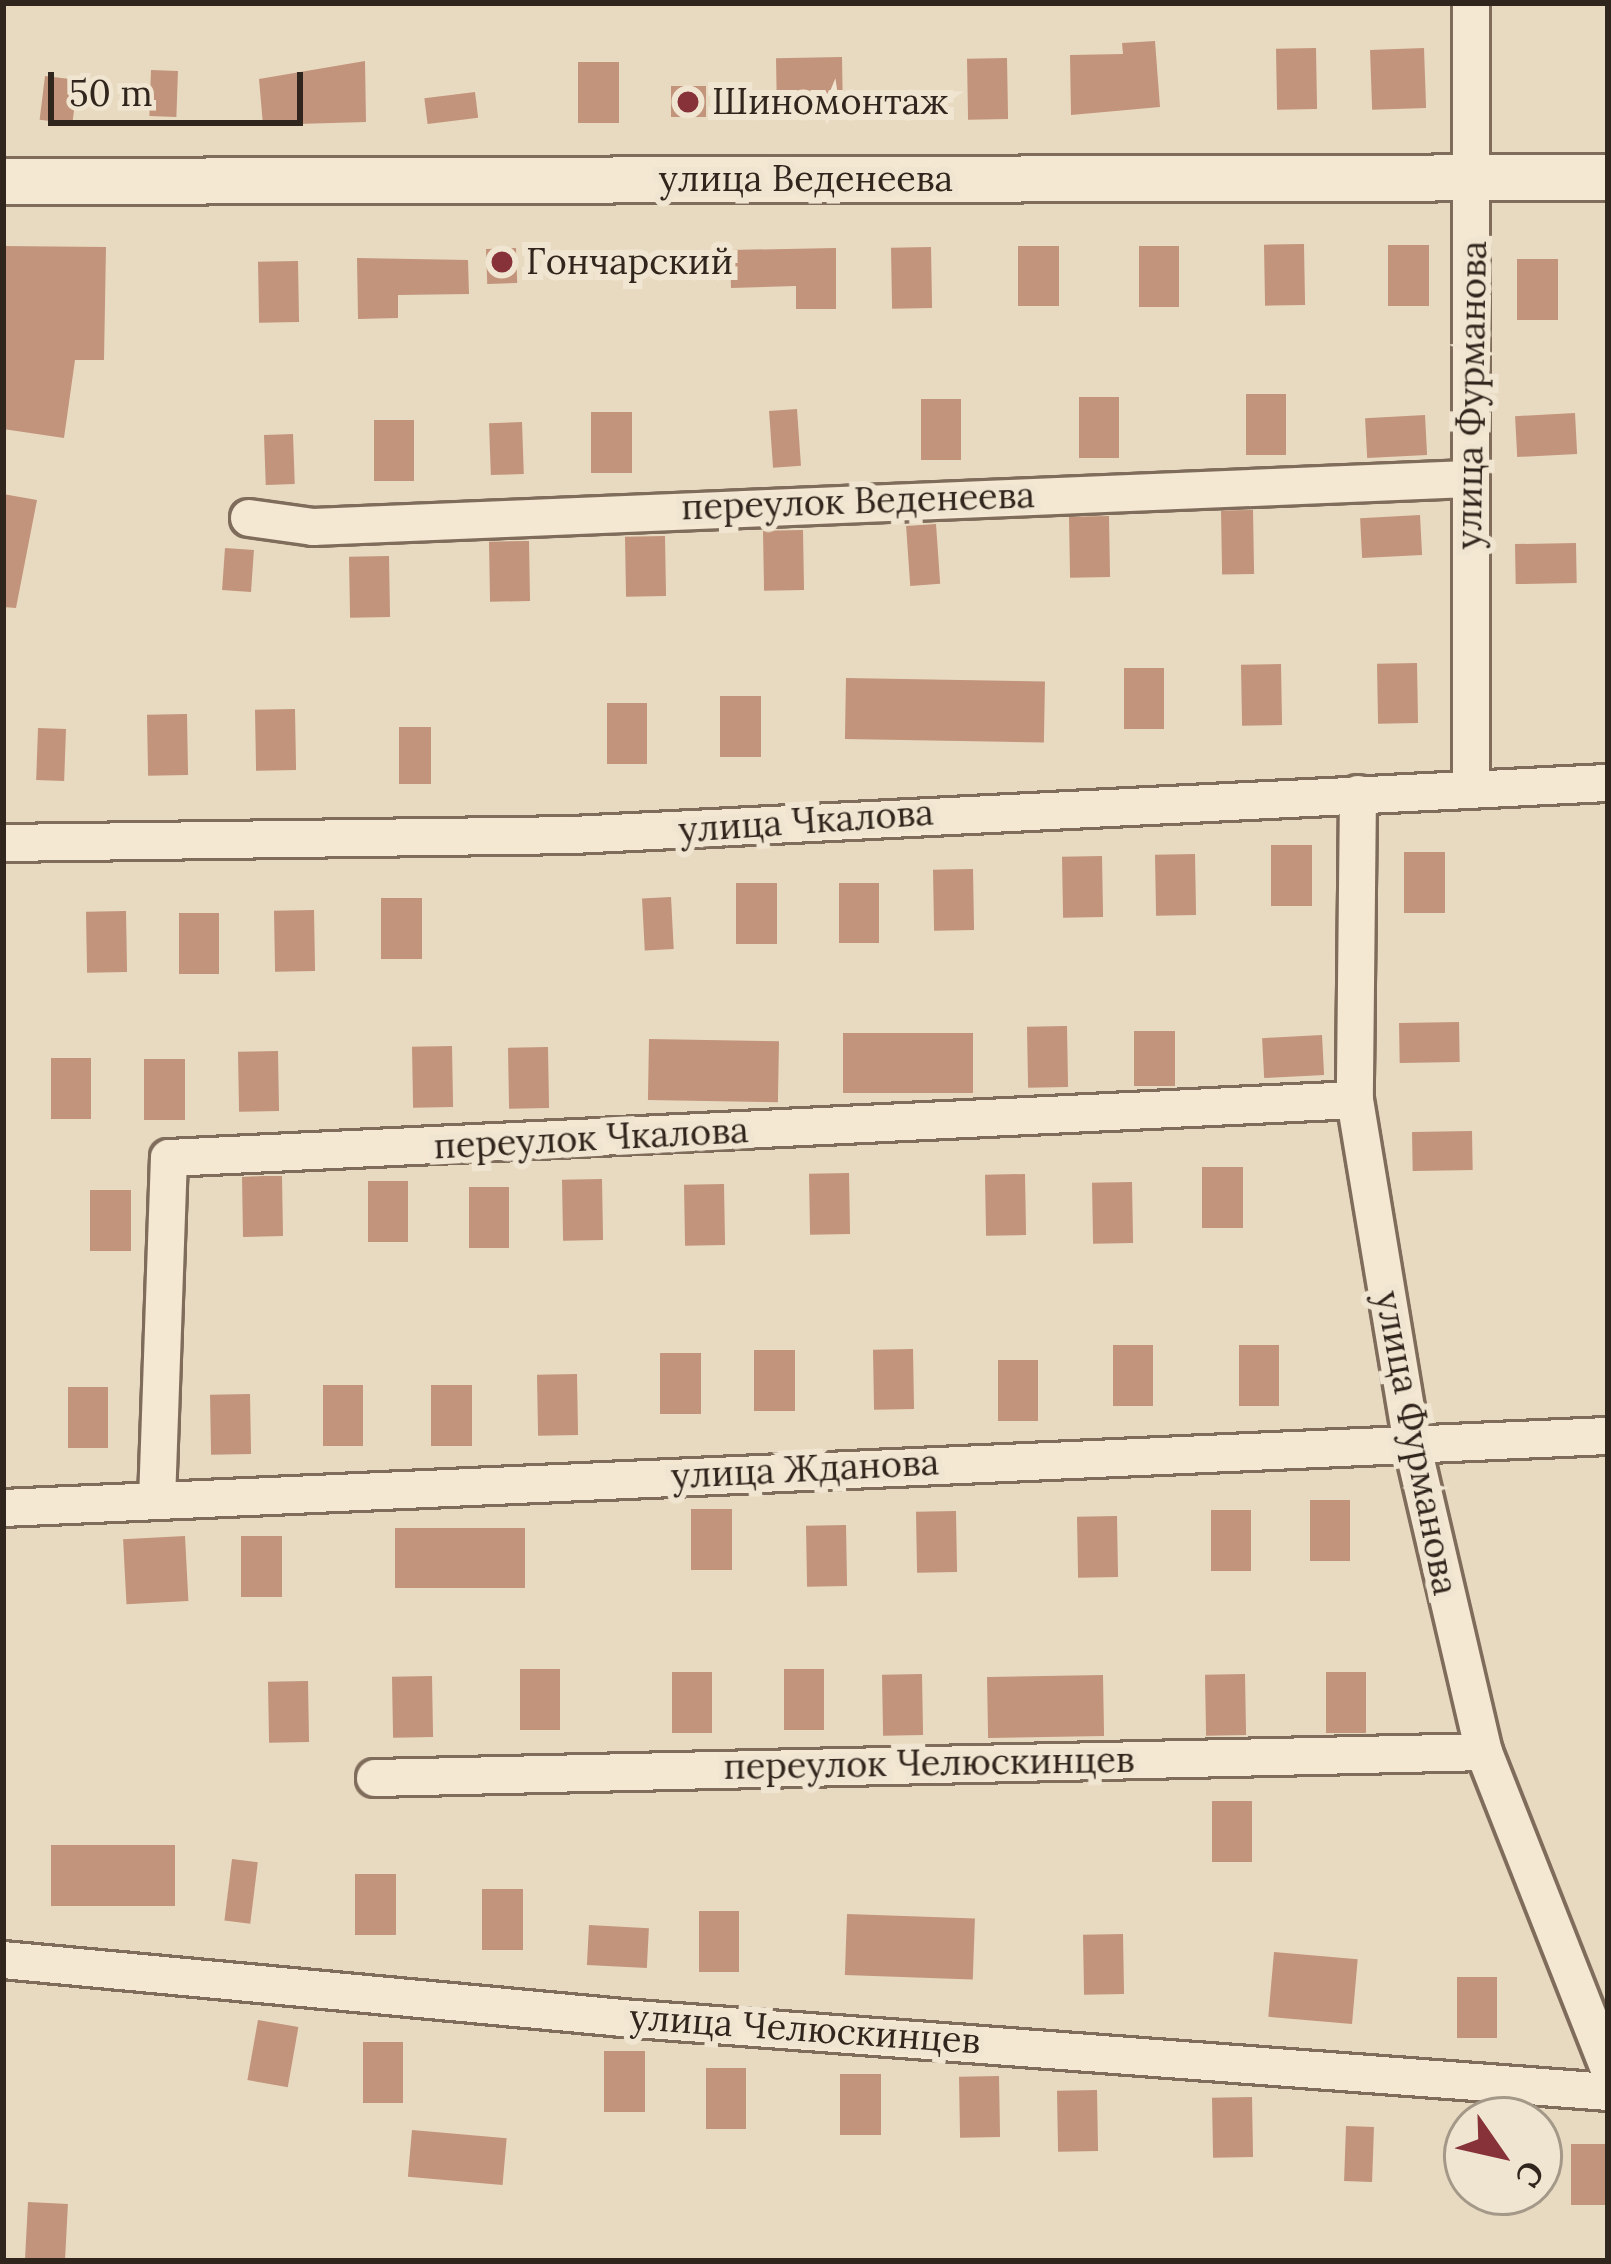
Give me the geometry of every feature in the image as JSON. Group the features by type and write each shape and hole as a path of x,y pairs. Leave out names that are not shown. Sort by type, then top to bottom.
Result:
{"street":[{"name":"улица Фурманова","path":"1471,3 1471,787"},
{"name":"улица Веденеева","path":"3,181 1608,177"},
{"name":"переулок Веденеева","path":"249,518 313,527 1468,479"},
{"name":"улица Чкалова","path":"3,843 573,836 1608,783"},
{"name":"улица Фурманова","path":"1358,794 1355,1100 1412,1443 1484,1753 1608,2066"},
{"name":"переулок Чкалова","path":"158,1501 169,1159 1355,1100"},
{"name":"улица Жданова","path":"3,1508 1608,1436"},
{"name":"переулок Челюскинцев","path":"375,1778 1484,1753"},
{"name":"улица Челюскинцев","path":"3,1960 622,2018 1608,2092"}],"building":[{"path":"1155,41 1160,107 1071,115 1070,55 1123,54 1122,43"},
{"path":"1316,48 1317,109 1277,110 1276,49"},
{"path":"1424,48 1426,108 1372,110 1370,50"},
{"path":"842,57 843,103 777,104 776,58"},
{"path":"1007,58 1008,119 968,120 967,59"},
{"path":"365,61 366,122 263,125 259,79"},
{"path":"578,62 619,62 619,123 578,123"},
{"path":"151,70 178,71 176,117 149,116"},
{"path":"45,76 78,80 72,124 40,120"},
{"name":"Шиномонтаж","path":"671,86 706,86 706,117 671,117"},
{"path":"475,92 478,118 428,124 424,98"},
{"path":"1304,244 1305,305 1265,306 1264,245"},
{"path":"1388,245 1429,245 1429,306 1388,306"},
{"path":"3,246 106,247 104,360 75,360 64,438 3,429"},
{"path":"1018,246 1059,246 1059,306 1018,306"},
{"path":"1139,246 1179,246 1179,307 1139,307"},
{"path":"931,247 932,308 892,309 891,248"},
{"path":"516,248 517,283 487,284 486,249"},
{"path":"836,248 836,309 796,309 796,286 731,288 730,250"},
{"path":"357,258 468,260 469,294 398,295 398,318 358,319"},
{"path":"1517,259 1558,259 1558,320 1517,320"},
{"path":"298,261 299,322 259,323 258,262"},
{"path":"1246,394 1286,394 1286,455 1246,455"},
{"path":"1079,397 1119,397 1119,458 1079,458"},
{"path":"921,399 961,399 961,460 921,460"},
{"path":"797,409 801,466 773,468 769,411"},
{"path":"591,412 632,412 632,473 591,473"},
{"path":"1575,413 1577,454 1517,457 1515,416"},
{"path":"1425,415 1427,455 1367,458 1365,418"},
{"path":"374,420 414,420 414,481 374,481"},
{"path":"522,422 524,474 491,475 489,423"},
{"path":"293,434 295,484 266,485 264,435"},
{"path":"3,494 37,500 16,608 3,607"},
{"path":"1253,510 1254,574 1222,575 1221,511"},
{"path":"1420,515 1422,555 1362,558 1360,518"},
{"path":"1109,516 1110,577 1070,578 1069,517"},
{"path":"936,524 940,584 910,586 906,526"},
{"path":"803,530 804,590 764,591 763,531"},
{"path":"665,536 666,596 626,597 625,537"},
{"path":"529,541 530,601 490,602 489,542"},
{"path":"1576,543 1577,583 1516,584 1515,544"},
{"path":"225,548 254,550 251,592 222,590"},
{"path":"389,556 390,617 350,618 349,557"},
{"path":"1417,663 1418,723 1378,724 1377,664"},
{"path":"1281,664 1282,725 1242,726 1241,665"},
{"path":"1124,668 1164,668 1164,729 1124,729"},
{"path":"846,678 1045,681 1044,742 845,739"},
{"path":"720,696 761,696 761,757 720,757"},
{"path":"607,703 647,703 647,764 607,764"},
{"path":"295,709 296,770 256,771 255,710"},
{"path":"187,714 188,775 148,776 147,715"},
{"path":"399,727 431,727 431,784 399,784"},
{"path":"38,728 66,729 64,781 36,780"},
{"path":"1271,845 1312,845 1312,906 1271,906"},
{"path":"1404,852 1445,852 1445,913 1404,913"},
{"path":"1195,854 1196,915 1156,916 1155,855"},
{"path":"1102,856 1103,917 1063,918 1062,857"},
{"path":"973,869 974,930 934,931 933,870"},
{"path":"736,883 777,883 777,944 736,944"},
{"path":"839,883 879,883 879,943 839,943"},
{"path":"671,897 674,949 645,950 642,899"},
{"path":"381,898 422,898 422,959 381,959"},
{"path":"314,910 315,971 275,972 274,911"},
{"path":"126,911 127,972 87,973 86,912"},
{"path":"179,913 219,913 219,974 179,974"},
{"path":"1459,1022 1460,1062 1400,1063 1399,1023"},
{"path":"1067,1026 1068,1087 1028,1088 1027,1027"},
{"path":"1134,1031 1175,1031 1175,1086 1134,1086"},
{"path":"843,1033 973,1033 973,1093 843,1093"},
{"path":"1322,1035 1324,1075 1264,1078 1262,1038"},
{"path":"649,1039 779,1041 778,1102 648,1100"},
{"path":"452,1046 453,1107 413,1108 412,1047"},
{"path":"548,1047 549,1108 509,1109 508,1048"},
{"path":"278,1051 279,1111 239,1112 238,1052"},
{"path":"51,1058 91,1058 91,1119 51,1119"},
{"path":"144,1059 185,1059 185,1120 144,1120"},
{"path":"1472,1131 1473,1170 1413,1171 1412,1132"},
{"path":"1202,1167 1243,1167 1243,1228 1202,1228"},
{"path":"849,1173 850,1234 810,1235 809,1174"},
{"path":"1025,1174 1026,1235 986,1236 985,1175"},
{"path":"282,1176 283,1236 243,1237 242,1177"},
{"path":"602,1179 603,1240 563,1241 562,1180"},
{"path":"368,1181 408,1181 408,1242 368,1242"},
{"path":"1132,1182 1133,1243 1093,1244 1092,1183"},
{"path":"724,1184 725,1245 685,1246 684,1185"},
{"path":"469,1187 509,1187 509,1248 469,1248"},
{"path":"90,1190 131,1190 131,1251 90,1251"},
{"path":"1113,1345 1153,1345 1153,1406 1113,1406"},
{"path":"1239,1345 1279,1345 1279,1406 1239,1406"},
{"path":"913,1349 914,1409 874,1410 873,1350"},
{"path":"754,1350 795,1350 795,1411 754,1411"},
{"path":"660,1353 701,1353 701,1414 660,1414"},
{"path":"998,1360 1038,1360 1038,1421 998,1421"},
{"path":"577,1374 578,1435 538,1436 537,1375"},
{"path":"323,1385 363,1385 363,1446 323,1446"},
{"path":"431,1385 472,1385 472,1446 431,1446"},
{"path":"68,1387 108,1387 108,1448 68,1448"},
{"path":"250,1394 251,1454 211,1455 210,1395"},
{"path":"1310,1500 1350,1500 1350,1561 1310,1561"},
{"path":"691,1509 732,1509 732,1570 691,1570"},
{"path":"1211,1510 1251,1510 1251,1571 1211,1571"},
{"path":"956,1511 957,1572 917,1573 916,1512"},
{"path":"1117,1516 1118,1577 1078,1578 1077,1517"},
{"path":"846,1525 847,1586 807,1587 806,1526"},
{"path":"395,1528 525,1528 525,1588 395,1588"},
{"path":"185,1536 188,1601 126,1604 123,1539"},
{"path":"241,1536 282,1536 282,1597 241,1597"},
{"path":"520,1669 560,1669 560,1730 520,1730"},
{"path":"784,1669 824,1669 824,1730 784,1730"},
{"path":"672,1672 712,1672 712,1733 672,1733"},
{"path":"1326,1672 1366,1672 1366,1733 1326,1733"},
{"path":"922,1674 923,1735 883,1736 882,1675"},
{"path":"1245,1674 1246,1735 1206,1736 1205,1675"},
{"path":"1103,1675 1104,1736 988,1738 987,1677"},
{"path":"432,1676 433,1737 393,1738 392,1677"},
{"path":"308,1681 309,1742 269,1743 268,1682"},
{"path":"1212,1801 1252,1801 1252,1862 1212,1862"},
{"path":"51,1845 175,1845 175,1906 51,1906"},
{"path":"232,1859 258,1862 250,1924 224,1921"},
{"path":"355,1874 396,1874 396,1935 355,1935"},
{"path":"482,1889 523,1889 523,1950 482,1950"},
{"path":"699,1911 739,1911 739,1972 699,1972"},
{"path":"847,1914 975,1918 973,1979 845,1975"},
{"path":"589,1925 649,1928 647,1968 587,1965"},
{"path":"1123,1934 1124,1994 1084,1995 1083,1935"},
{"path":"1274,1952 1358,1959 1352,2024 1268,2017"},
{"path":"1457,1977 1497,1977 1497,2038 1457,2038"},
{"path":"258,2020 298,2027 288,2087 247,2080"},
{"path":"363,2042 403,2042 403,2103 363,2103"},
{"path":"604,2051 645,2051 645,2112 604,2112"},
{"path":"706,2068 746,2068 746,2129 706,2129"},
{"path":"840,2074 881,2074 881,2135 840,2135"},
{"path":"999,2076 1000,2137 960,2138 959,2077"},
{"path":"1097,2090 1098,2151 1058,2152 1057,2091"},
{"path":"1252,2097 1253,2157 1213,2158 1212,2098"},
{"path":"1346,2126 1374,2127 1372,2182 1344,2181"},
{"path":"412,2130 507,2138 503,2185 408,2177"},
{"path":"1571,2144 1608,2144 1608,2205 1571,2205"},
{"path":"28,2202 68,2204 65,2261 25,2261"}],"place":[{"name":"Шиномонтаж","path":"688,102"},
{"name":"Гончарский","path":"502,262"}]}
